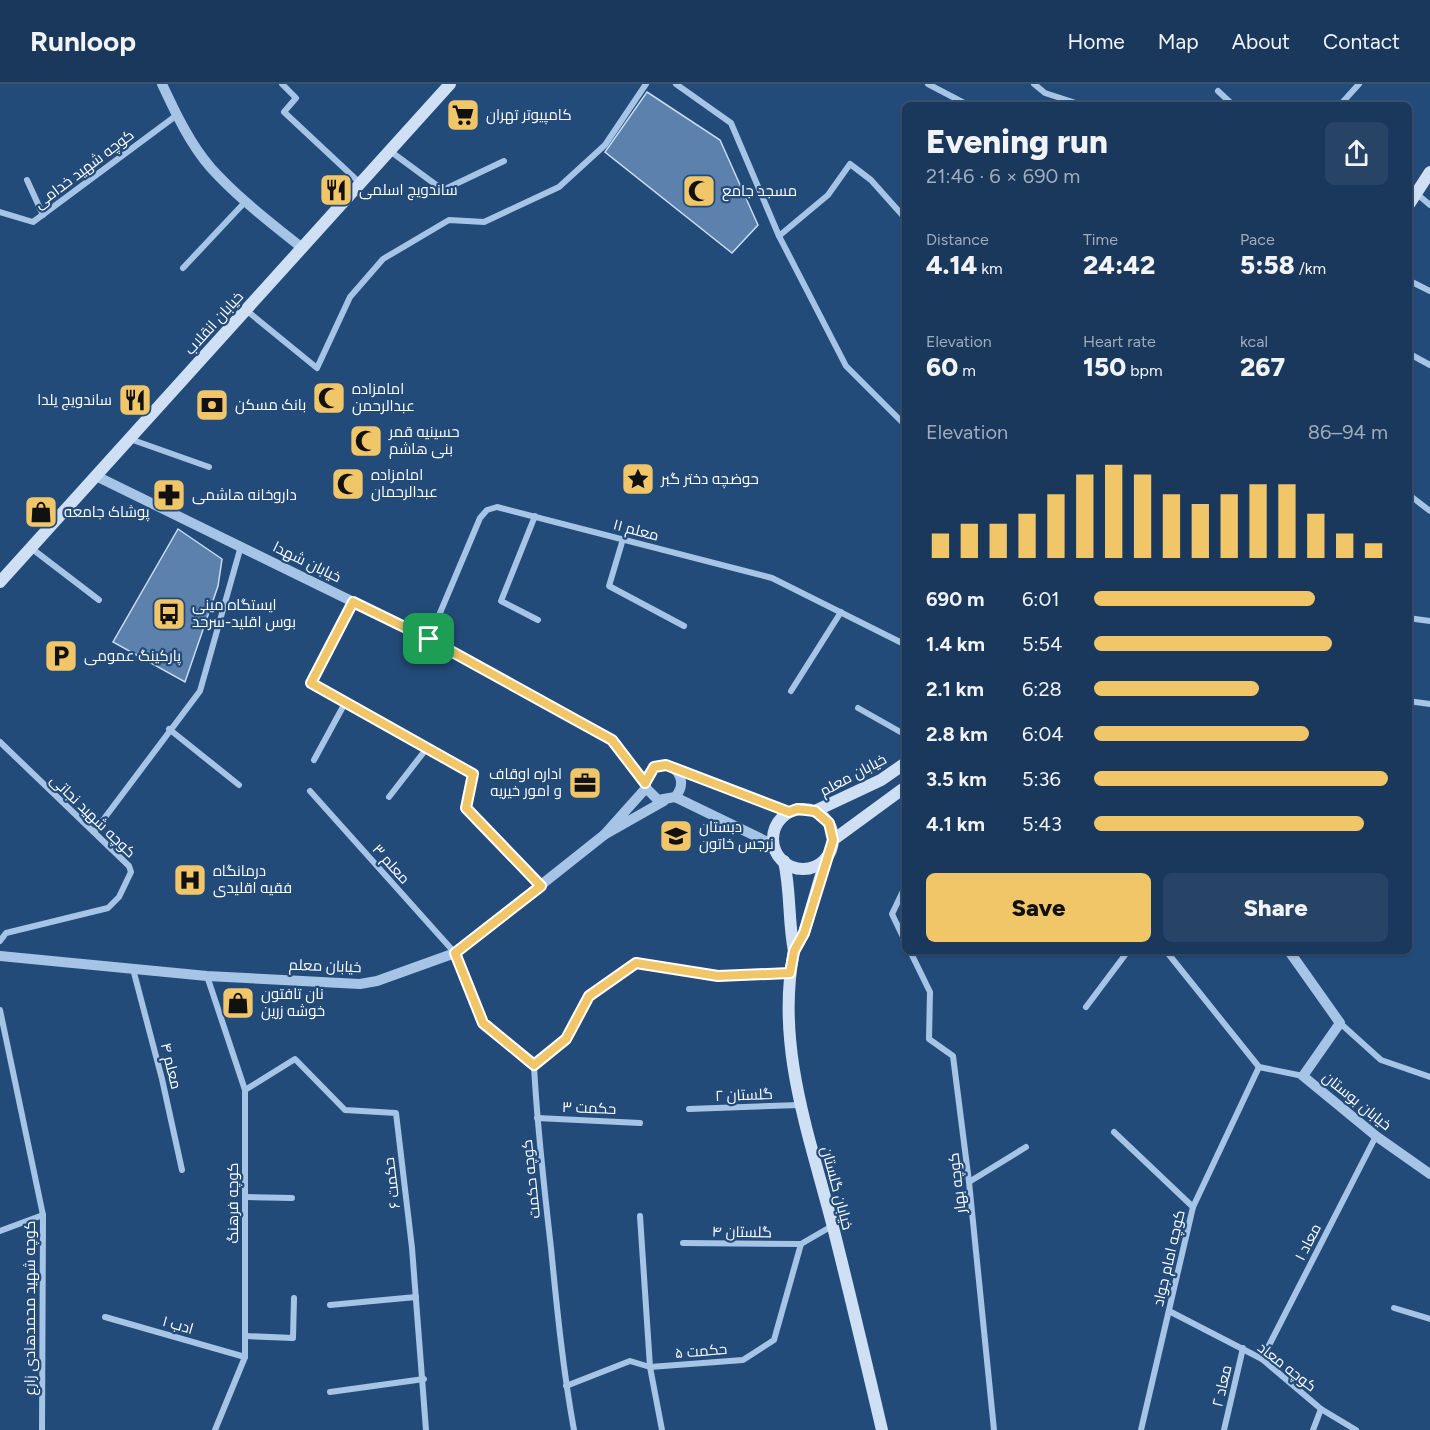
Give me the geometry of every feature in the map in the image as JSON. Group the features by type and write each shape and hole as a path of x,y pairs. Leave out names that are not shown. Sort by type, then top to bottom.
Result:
{"main road":[{"name":"خیابان انقلاب","path":"0,582 450,84"},
{"path":"1412,201 1428,177"},
{"name":"خیابان معلم","path":"815,811 881,780 902,765"},
{"path":"794,951 804,933 833,840 902,789"},
{"path":"794,951 791,934 790,889 784,861 774,845 778,823 789,812 797,809 815,811 829,823 833,840"},
{"path":"784,861 801,868 819,864 826,858"},
{"name":"خیابان گلستان","path":"794,951 786,1003 799,1105 832,1226 882,1430"}],"street":[{"path":"162,84 177,115 210,167 244,202 302,248"},
{"path":"282,84 296,98 284,112 360,183"},
{"path":"246,310 317,368 350,297 383,259 449,220 484,222 559,187 605,145 646,84"},
{"path":"676,84 731,123 780,236 846,366 902,422"},
{"path":"928,84 962,102"},
{"path":"1034,84 1045,93 1073,102"},
{"path":"1343,102 1359,84"},
{"path":"1218,91 1230,102"},
{"name":"کوچه شهید خدامی","path":"0,212 33,222 177,115"},
{"path":"390,150 443,190 504,161"},
{"path":"780,236 828,195 850,164 871,180 902,215"},
{"path":"27,180 43,215"},
{"path":"1417,194 1430,205"},
{"path":"183,268 244,202"},
{"path":"1412,282 1430,291"},
{"path":"1412,354 1430,365"},
{"path":"130,439 209,467"},
{"name":"خیابان شهدا","path":"96,476 429,639 612,740 645,786"},
{"path":"1412,497 1430,511"},
{"name":"معلم ۱۱","path":"429,639 480,518 487,510 496,507 771,578 902,643"},
{"path":"535,516 501,600 538,620"},
{"path":"623,539 609,586 684,626"},
{"path":"94,832 169,729 200,691 242,546"},
{"path":"31,548 99,600"},
{"path":"353,602 311,683 473,774 466,808 541,886"},
{"path":"791,691 842,612"},
{"path":"1412,619 1430,621"},
{"path":"314,760 345,702"},
{"path":"1412,702 1430,704"},
{"path":"858,708 902,733"},
{"path":"169,729 239,785"},
{"name":"کوچه شهید نجاتی","path":"0,742 130,868 130,879 119,897 108,908 6,933 0,941"},
{"path":"389,797 427,748"},
{"path":"774,845 669,799 652,798 645,786 654,767 672,767 789,812"},
{"path":"669,799 682,782 672,767"},
{"name":"خیابان معلم","path":"0,956 207,976 360,984 377,981 455,953 603,835 645,786"},
{"name":"معلم ۳","path":"310,791 455,953"},
{"name":"خیابان معلم","path":"603,835 669,799"},
{"path":"902,892 892,914 902,935"},
{"path":"455,953 483,1023 534,1065 566,1039 589,996 636,963 718,976 790,973"},
{"name":"کوچه بهار","path":"911,954 930,992 929,1039 953,1056 969,1182 994,1430"},
{"path":"1086,1008 1126,954"},
{"path":"1168,954 1259,1066 1303,1076"},
{"path":"1291,954 1340,1023 1381,1060 1430,1077"},
{"name":"معلم ۴","path":"133,968 162,1079 182,1170"},
{"name":"کوچه فرهنگ","path":"207,976 244,1090 245,1357 215,1430"},
{"name":"کوچه شهید محمدهادی زارع","path":"0,1010 43,1215 42,1430"},
{"name":"خیابان بوستان","path":"1340,1023 1303,1076 1376,1136 1430,1174"},
{"name":"حکمت ۶","path":"244,1090 294,1059 345,1110 396,1113 424,1379 426,1430"},
{"name":"کوچه حکمت","path":"534,1065 537,1118 566,1386 574,1430"},
{"name":"کوچه امام جواد","path":"1141,1430 1193,1207 1259,1066"},
{"name":"گلستان ۲","path":"689,1109 799,1105"},
{"name":"حکمت ۳","path":"537,1118 640,1123"},
{"path":"1114,1132 1193,1207"},
{"name":"معاد ۱","path":"1262,1359 1376,1136"},
{"path":"969,1182 1026,1147"},
{"path":"244,1197 292,1198"},
{"path":"0,1231 43,1215"},
{"path":"640,1216 650,1367 662,1430"},
{"path":"801,1244 832,1226"},
{"name":"گلستان ۴","path":"683,1243 801,1244"},
{"name":"حکمت ۵","path":"566,1386 630,1361 650,1367 743,1359 774,1340 801,1244"},
{"path":"330,1305 416,1297"},
{"path":"245,1336 293,1338 294,1298"},
{"path":"1394,1308 1430,1319"},
{"name":"کوچه معاد","path":"1169,1311 1262,1359 1320,1409 1356,1430"},
{"name":"ادب ۱","path":"105,1317 245,1357"},
{"name":"معاد ۲","path":"1224,1430 1243,1348"},
{"path":"330,1392 424,1379"},
{"path":"1313,1430 1320,1409"}],"building":[{"name":"مسجد جامع","path":"647,92 720,140 758,225 732,253 605,152"},
{"name":"ایستگاه مینی بوس اقلید-سرحد","path":"178,529 222,559 218,586 185,682 113,642"}],"place":[{"name":"کامپیوتر تهران","path":"463,115"},
{"name":"ساندویچ اسلمی","path":"336,190"},
{"name":"مسجد جامع","path":"699,191"},
{"name":"امامزاده عبدالرحمن","path":"329,398"},
{"name":"ساندویچ یلدا","path":"135,400"},
{"name":"بانک مسکن","path":"212,405"},
{"name":"حسینیه قمر بنی هاشم","path":"366,441"},
{"name":"حوضچه دختر گبر","path":"638,479"},
{"name":"امامزاده عبدالرحمان","path":"348,484"},
{"name":"داروخانه هاشمی","path":"169,495"},
{"name":"پوشاک جامعه","path":"41,512"},
{"name":"ایستگاه مینی بوس اقلید-سرحد","path":"169,614"},
{"name":"پارکینگ عمومی","path":"61,656"},
{"name":"اداره اوقاف و امور خیریه","path":"585,783"},
{"name":"دبستان نرجس خاتون","path":"676,836"},
{"name":"درمانگاه فقیه اقلیدی","path":"190,880"},
{"name":"نان تافتون خوشه زرین","path":"238,1003"}],"route":[{"path":"353,602 429,639 612,740 645,783 646,777 654,767 666,765 789,812 806,809 823,816 832,831 831,850 826,858 804,933 794,951 790,973 718,976 636,963 589,996 566,1039 534,1065 483,1023 455,953 541,886 466,808 473,774 311,683 353,602"}]}
